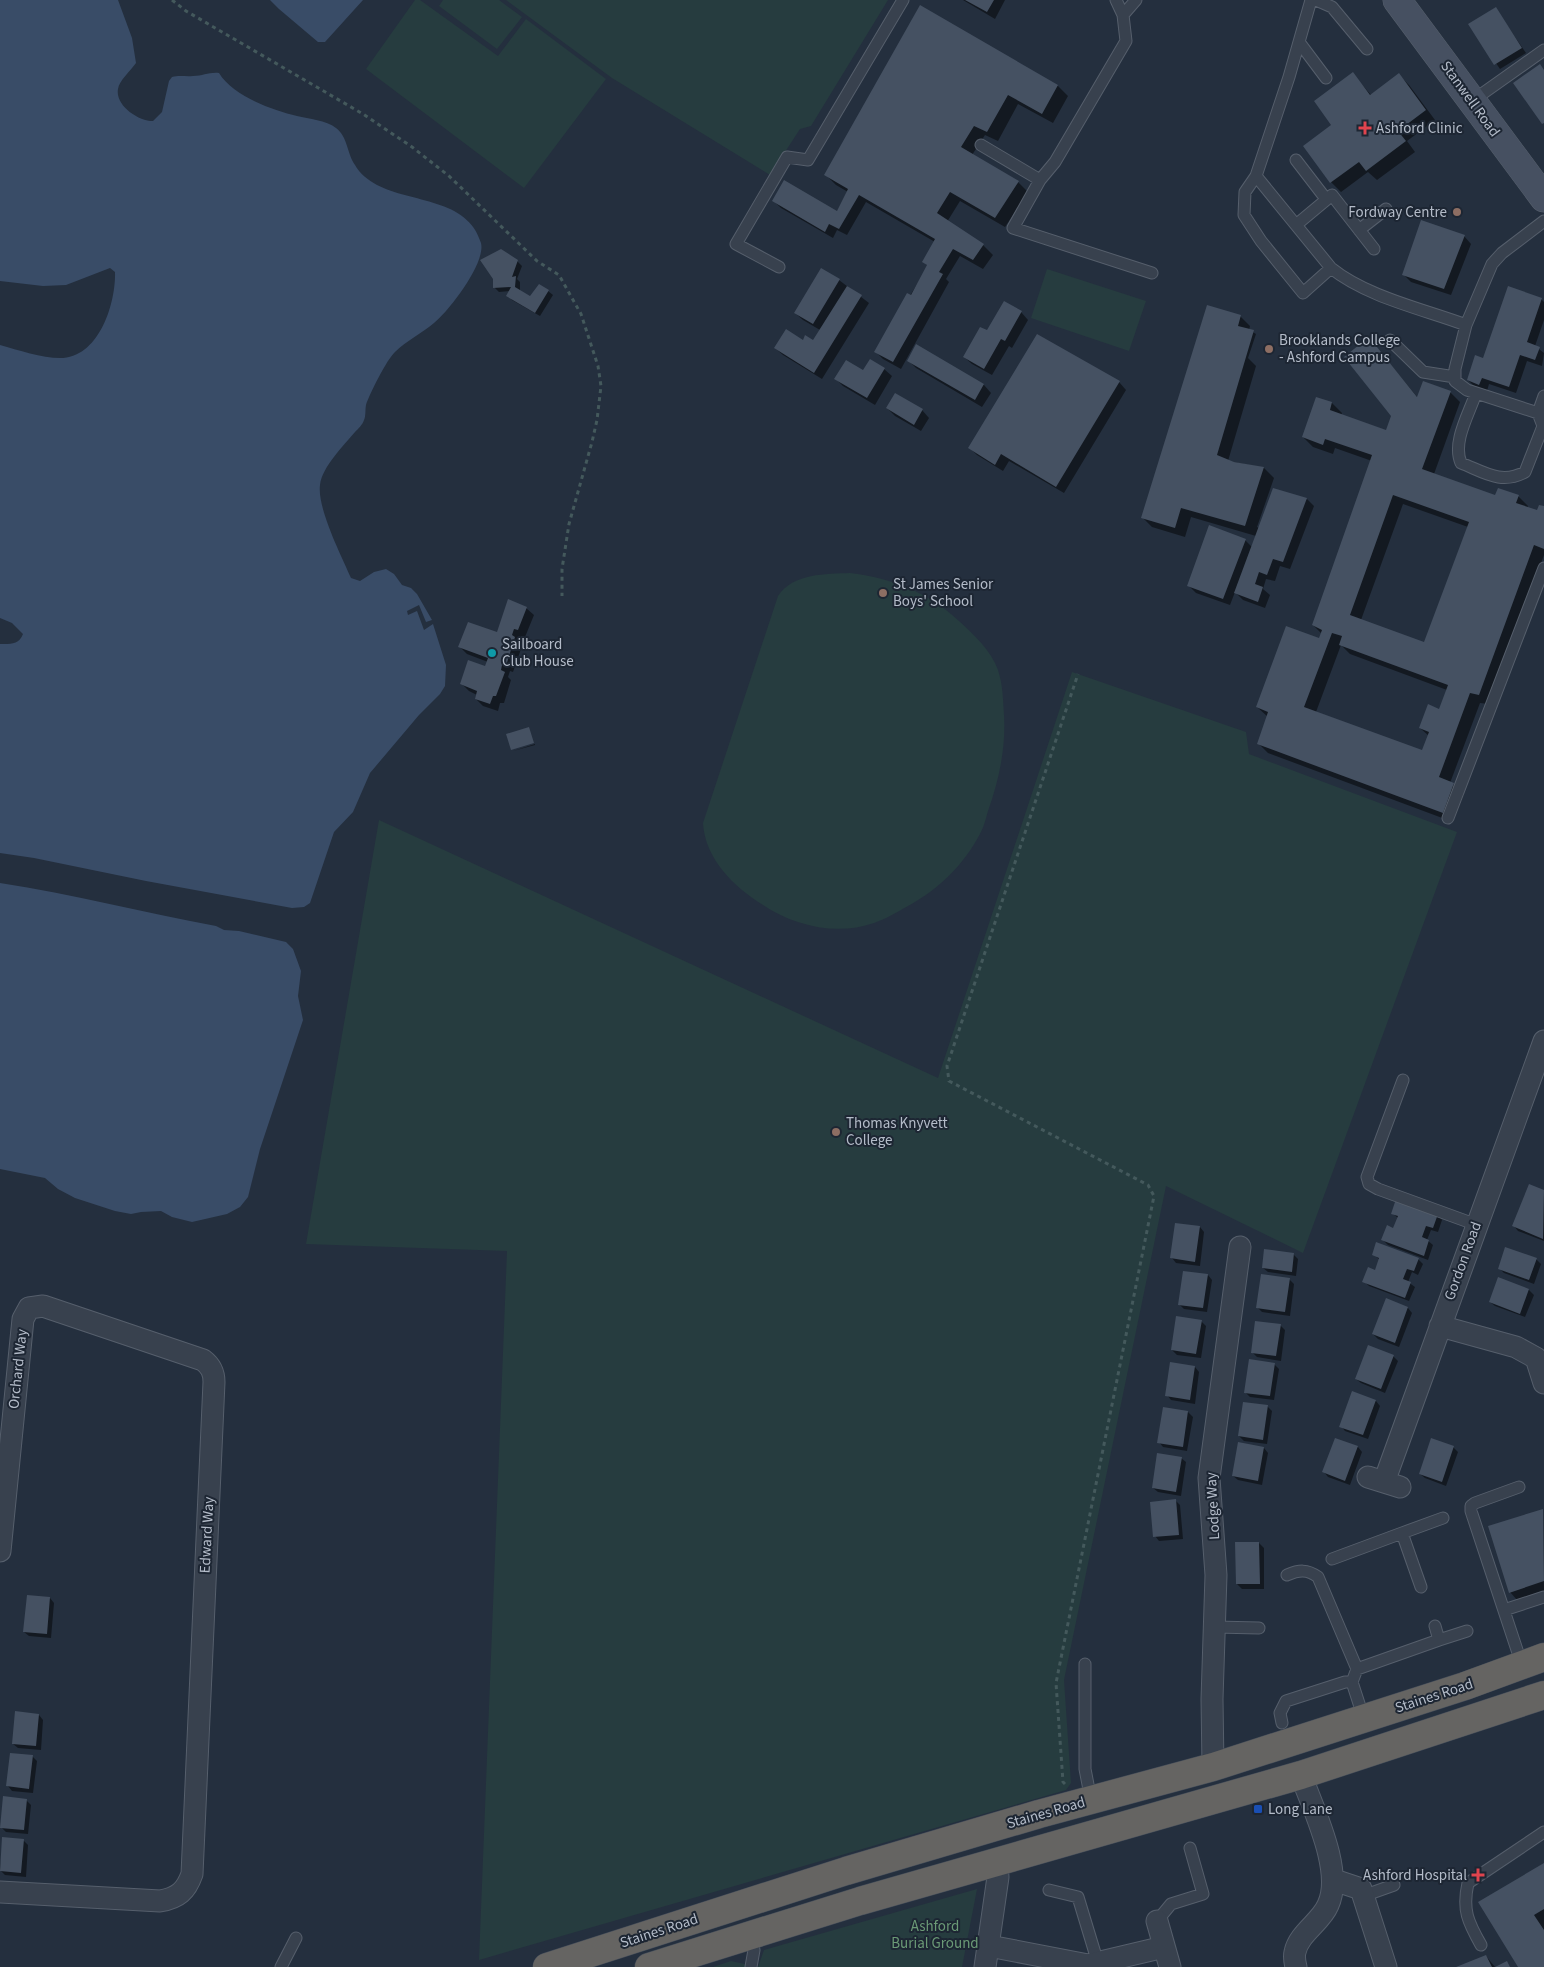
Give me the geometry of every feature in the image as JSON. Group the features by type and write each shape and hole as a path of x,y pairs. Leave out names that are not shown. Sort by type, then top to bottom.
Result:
{"highway":[{"name":"Staines Road","path":"547,1967 846,1871 1080,1793 1213,1767 1465,1686 1533,1661"},
{"name":"Staines Road","path":"650,1967 860,1901 1301,1775 1544,1695"}],"main road":[{"name":"Stanwell Road","path":"1404,3 1472,101 1544,198"}],"street":[{"name":"Gordon Road","path":"1384,1482 1477,1225 1539,1070 1544,1041"},
{"name":"Lodge Way","path":"1213,1767 1212,1699 1216,1575 1209,1478 1240,1247"},
{"name":"Edward Way","path":"0,1892 160,1901 171,1900 182,1893 188,1885 192,1874 214,1376 209,1364 203,1360 43,1306 29,1308"},
{"name":"Orchard Way","path":"0,1551 23,1318 29,1308"},
{"path":"1440,1326 1516,1347 1536,1358 1544,1384"},
{"path":"1296,1967 1294,1952 1328,1905 1334,1880 1324,1838 1301,1775"},
{"path":"985,1967 998,1877 997,1862"},
{"path":"1334,1880 1361,1889 1386,1967"},
{"path":"1157,1921 1170,1967"},
{"path":"989,1946 1084,1964 1164,1947"}],"lane":[{"path":"779,267 736,244 787,157 808,160 903,0"},
{"path":"1116,0 1123,15 1126,41 1055,162 1040,180 1013,228 1152,273"},
{"path":"1123,15 1136,0"},
{"path":"1311,0 1256,176 1245,192 1244,215 1273,256 1303,293 1331,268"},
{"path":"1316,0 1332,7 1367,49"},
{"path":"1299,42 1326,78"},
{"path":"1472,101 1544,50"},
{"path":"981,146 1040,180"},
{"path":"1296,160 1326,199"},
{"path":"1256,176 1331,268 1344,279 1362,289 1466,325"},
{"path":"1296,225 1332,194 1374,249"},
{"path":"1360,230 1386,209"},
{"path":"1538,413 1467,390 1455,381 1455,369 1466,325 1492,264 1502,253 1544,221"},
{"path":"1390,340 1423,372 1455,377"},
{"path":"1476,393 1458,446 1458,455 1461,463 1500,478 1513,478 1525,472 1543,426 1538,413 1544,396"},
{"path":"1448,818 1544,568"},
{"path":"1403,1080 1367,1177 1369,1184 1477,1225"},
{"path":"1518,1487 1475,1503 1471,1506 1471,1511 1504,1610 1533,1661"},
{"path":"1332,1559 1443,1518"},
{"path":"1402,1533 1421,1587"},
{"path":"1287,1575 1299,1570 1312,1572 1318,1577 1357,1669 1352,1682 1364,1719"},
{"path":"1504,1610 1544,1597"},
{"path":"1435,1626 1440,1640"},
{"path":"1215,1627 1259,1628"},
{"path":"1357,1669 1467,1631"},
{"path":"1080,1793 1085,1769 1085,1664"},
{"path":"1282,1723 1280,1713 1286,1701 1344,1682 1352,1682"},
{"path":"1481,1945 1470,1924 1464,1900 1468,1883 1544,1832"},
{"path":"1157,1921 1171,1904 1203,1894 1190,1848"},
{"path":"1363,1896 1394,1885"},
{"path":"1049,1890 1078,1897 1084,1964"},
{"path":"750,1936 754,1950 751,1967"},
{"path":"281,1967 296,1938"}],"path":[{"path":"172,0 186,11 363,114 412,147 449,176 537,261 559,276 581,314 598,366 601,386 594,435 569,524 562,569 562,596"},
{"path":"1078,674 947,1066 948,1081 1148,1185 1154,1196 1056,1683 1063,1782 1080,1793"}],"green space":[{"path":"415,0 420,0 498,56 526,19 606,79 524,188 366,69"},
{"path":"443,0 499,0 522,17 497,49 439,6"},
{"path":"506,0 888,0 811,126 800,129 770,175 612,78"},
{"path":"1047,269 1146,301 1129,351 1031,318"},
{"path":"850,573 894,583 922,594 947,611 976,637 987,649 1000,676 1003,698 1004,740 998,776 981,832 967,855 950,875 919,899 874,923 860,927 831,929 816,927 788,918 763,905 742,890 715,860 705,836 703,823 778,596 784,588 801,579 811,576"},
{"name":"Thomas Knyvett College","path":"1072,672 1246,732 1249,754 1457,832 1303,1253 1166,1186 1064,1680 1071,1783 1066,1790 479,1960 507,1251 306,1244 379,820 938,1078"},
{"name":"Ashford Burial Ground","path":"977,1889 962,1967 758,1967 764,1950"},
{"path":"731,1961 758,1967 713,1967"}],"water":[{"path":"0,0 118,0 132,38 136,63 125,76 118,89 120,101 129,111 141,118 153,121 162,112 169,81 172,77 219,73 234,89 254,101 287,113 332,125 343,136 352,161 367,179 391,191 437,204 464,217 474,228 481,243 478,262 457,298 441,317 404,344 388,362 368,400 363,423 334,457 325,471 320,485 322,506 326,518 351,578 360,581 374,572 386,569 394,574 402,585 411,588 417,594 432,620 426,622 419,605 407,611 408,615 417,611 424,630 433,624 446,665 445,686 440,694 419,715 370,773 353,812 334,832 310,903 304,907 292,908 0,853 0,644 17,642 23,634 12,623 0,618 0,345 53,358 74,356 95,339 102,327 112,299 115,272 110,268 66,285 43,286 0,281"},
{"path":"270,0 363,0 325,42 318,42"},
{"path":"0,883 216,926 224,930 239,931 286,942 293,949 301,971 298,996 303,1020 260,1149 248,1197 240,1207 227,1214 192,1222 172,1217 161,1211 131,1214 115,1211 75,1198 58,1189 45,1178 0,1169"}],"building":[{"path":"965,0 994,0 987,12"},
{"path":"920,5 1058,85 1042,114 1008,95 987,132 974,126 961,147 1019,181 995,218 950,192 937,213 984,244 973,260 953,249 939,272 943,274 893,362 874,352 907,293 911,295 927,265 922,262 935,239 859,195 839,229 829,224 825,232 772,201 784,180 837,211 848,189 824,175"},
{"path":"1496,7 1522,48 1494,65 1468,24"},
{"path":"1540,64 1544,70 1544,123 1542,124 1513,83"},
{"name":"Ashford Clinic","path":"1353,72 1370,95 1399,73 1426,110 1398,131 1406,141 1366,171 1359,162 1330,183 1303,146 1331,125 1314,101"},
{"path":"1421,220 1465,235 1444,289 1402,275"},
{"path":"501,249 518,260 512,277 516,276 515,287 530,296 539,284 549,290 535,313 506,296 511,287 493,288 493,279 480,260"},
{"path":"821,268 840,279 813,324 794,313"},
{"path":"847,286 862,295 814,373 774,348 786,329 803,340 805,335 813,340"},
{"path":"1508,286 1542,298 1527,342 1540,347 1535,360 1520,355 1509,387 1482,378 1479,385 1467,380 1475,355 1483,358"},
{"path":"1004,301 1022,311 1005,341 1001,339 984,369 963,357 980,327 987,330"},
{"path":"1207,305 1241,315 1238,326 1254,330 1217,455 1234,462 1264,467 1245,526 1181,508 1175,528 1141,518"},
{"path":"1037,334 1120,381 1056,487 1001,454 995,465 968,448"},
{"path":"1369,337 1417,397 1423,381 1451,391 1422,469 1495,495 1498,488 1519,495 1516,503 1537,510 1539,505 1544,506 1544,549 1534,545 1479,695 1470,693 1439,777 1454,783 1443,813 1257,744 1268,712 1256,707 1286,626 1319,638 1322,630 1312,625 1372,455 1325,439 1323,445 1302,437 1316,397 1332,402 1330,410 1386,430 1391,416 1344,357","holes":["1393,495 1469,522 1424,642 1350,615","1332,633 1342,636 1339,645 1448,685 1439,709 1428,704 1419,728 1429,732 1422,750 1304,707"]},
{"path":"916,344 984,384 975,400 907,361"},
{"path":"870,359 885,368 867,398 834,379 846,360 863,370"},
{"path":"895,393 923,409 914,425 886,408"},
{"path":"1273,488 1307,498 1283,562 1273,559 1267,575 1259,572 1255,584 1263,587 1258,602 1234,593"},
{"path":"1209,525 1246,539 1223,599 1187,586"},
{"name":"Sailboard Club House","path":"508,599 527,607 518,630 514,629 512,635 515,637 506,666 502,665 501,670 505,672 496,696 493,696 490,704 475,699 477,691 460,684 468,660 485,666 488,658 458,647 468,622 497,632"},
{"path":"529,727 534,743 511,750 506,734"},
{"path":"1529,1184 1544,1190 1543,1239 1512,1226"},
{"path":"1396,1199 1438,1214 1433,1228 1426,1226 1422,1237 1429,1240 1424,1256 1381,1240 1387,1225 1393,1228 1398,1216 1391,1214"},
{"path":"1175,1223 1200,1226 1195,1262 1170,1258"},
{"path":"1376,1242 1419,1258 1414,1271 1407,1269 1403,1279 1411,1282 1405,1298 1362,1282 1368,1267 1375,1270 1379,1258 1372,1255"},
{"path":"1505,1247 1537,1258 1529,1280 1498,1269"},
{"path":"1264,1249 1294,1253 1292,1272 1262,1268"},
{"path":"1183,1271 1208,1274 1203,1308 1178,1305"},
{"path":"1261,1274 1290,1278 1285,1312 1256,1308"},
{"path":"1498,1277 1529,1289 1520,1314 1489,1302"},
{"path":"1386,1298 1408,1307 1395,1343 1372,1334"},
{"path":"1176,1316 1202,1320 1196,1354 1171,1350"},
{"path":"1255,1321 1281,1324 1276,1356 1251,1353"},
{"path":"1368,1345 1394,1355 1381,1389 1355,1379"},
{"path":"1249,1359 1275,1363 1270,1396 1244,1393"},
{"path":"1170,1362 1195,1366 1190,1400 1165,1396"},
{"path":"1352,1391 1376,1400 1363,1435 1339,1427"},
{"path":"1243,1402 1268,1405 1263,1440 1238,1436"},
{"path":"1163,1407 1188,1411 1183,1447 1157,1443"},
{"path":"1335,1438 1358,1446 1345,1481 1322,1472"},
{"path":"1431,1438 1454,1446 1442,1482 1419,1474"},
{"path":"1238,1442 1264,1447 1258,1481 1232,1476"},
{"path":"1157,1453 1182,1457 1176,1492 1152,1488"},
{"path":"1176,1499 1179,1535 1153,1537 1150,1502"},
{"path":"1543,1509 1544,1581 1509,1593 1488,1526"},
{"path":"1235,1542 1259,1542 1260,1584 1236,1584"},
{"path":"27,1595 50,1597 47,1634 23,1632"},
{"path":"15,1711 39,1714 36,1746 12,1744"},
{"path":"10,1753 33,1755 29,1789 6,1786"},
{"path":"3,1796 27,1799 24,1830 0,1828"},
{"path":"2,1837 24,1839 21,1873 0,1871"},
{"path":"1544,1863 1544,1909 1534,1915 1544,1930 1544,1967 1518,1967 1478,1902"},
{"path":"1486,1955 1492,1967 1456,1967"},
{"path":"1507,1961 1510,1967 1495,1967"}],"place":[{"name":"Ashford Clinic","path":"1365,128"},
{"name":"Fordway Centre","path":"1457,212"},
{"name":"Brooklands College - Ashford Campus","path":"1269,349"},
{"name":"St James Senior Boys' School","path":"883,593"},
{"name":"Sailboard Club House","path":"492,653"},
{"name":"Thomas Knyvett College","path":"836,1132"},
{"name":"Long Lane","path":"1258,1809"},
{"name":"Ashford Hospital","path":"1478,1875"}]}
